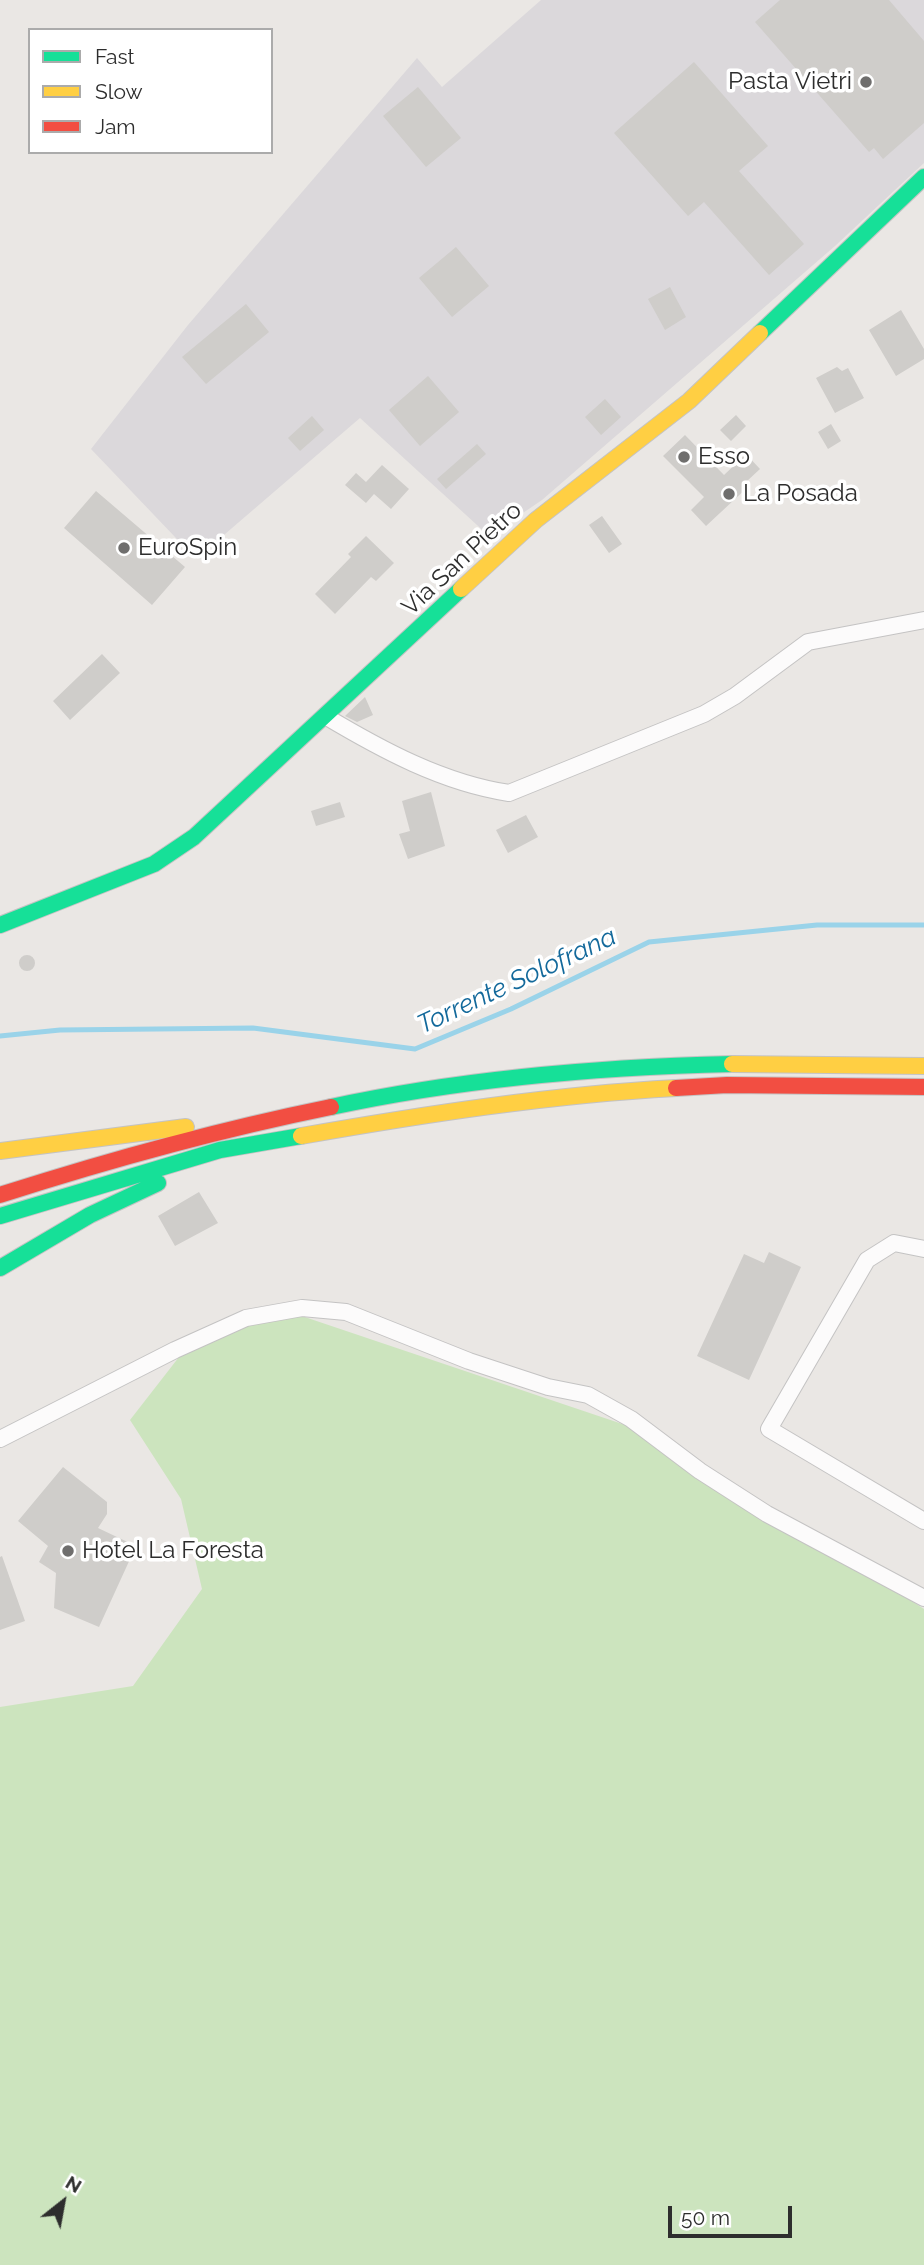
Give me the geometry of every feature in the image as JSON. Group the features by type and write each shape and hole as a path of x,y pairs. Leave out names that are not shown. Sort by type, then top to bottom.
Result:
{"main road":[{"name":"Via San Pietro","path":"0,925 155,864 194,837 536,520 689,401 924,177"},
{"path":"0,1195 159,1147 266,1121 465,1086 600,1071 793,1063 924,1066"},
{"path":"0,1216 220,1150 459,1108 587,1093 727,1085 924,1087"},
{"path":"0,1151 151,1129 266,1121"},
{"path":"0,1268 90,1215 150,1186 304,1134"}],"street":[{"path":"325,716 382,750 479,789 509,793 704,714 735,696 808,642 924,620"},
{"path":"924,1249 894,1243 867,1260 769,1429 924,1521"},
{"path":"0,1438 175,1350 246,1318 302,1308 346,1311 469,1361 548,1387 589,1395 631,1419 700,1471 767,1514 924,1598"}],"shaded area":[{"path":"541,0 924,0 924,163 835,246 542,500 489,536 360,418 196,559 91,449 188,325 417,58 442,87"}],"green space":[{"path":"275,1307 649,1433 924,1609 924,2265 0,2265 0,1707 133,1686 202,1589 181,1499 130,1420 186,1348"}],"building":[{"name":"Pasta Vietri","path":"780,0 889,0 924,41 924,123 883,159 874,148 869,152 755,22"},
{"path":"694,62 768,146 739,171 804,244 769,275 704,202 688,216 614,133"},
{"path":"418,87 461,138 426,167 383,116"},
{"path":"456,247 489,286 452,317 419,278"},
{"path":"670,287 686,317 665,330 648,299"},
{"path":"246,304 269,332 206,384 182,357"},
{"path":"901,310 924,349 924,359 896,376 869,330"},
{"path":"837,367 842,371 848,368 864,398 835,413 816,378"},
{"path":"428,376 459,412 420,446 389,410"},
{"path":"605,399 621,417 601,435 585,417"},
{"path":"736,415 746,426 731,441 720,430"},
{"path":"312,416 324,430 300,451 288,438"},
{"path":"831,424 841,441 828,449 818,432"},
{"path":"685,435 724,475 746,454 760,469 746,482 749,486 706,526 691,510 704,497 663,456"},
{"path":"477,444 486,454 446,489 437,479"},
{"path":"382,465 409,489 391,509 374,494 366,503 345,485 356,473 366,482"},
{"name":"EuroSpin","path":"96,491 185,567 152,605 64,528"},
{"path":"602,516 622,544 609,553 589,525"},
{"path":"366,536 394,563 376,581 371,577 335,614 315,594 351,557 348,554"},
{"path":"102,654 120,673 70,720 53,701"},
{"path":"365,697 373,715 357,722 345,716"},
{"path":"431,792 445,846 408,859 399,834 410,831 402,801"},
{"path":"340,802 345,817 316,826 311,811"},
{"path":"526,815 538,837 508,853 496,830"},
{"path":"27,955 33,957 33,969 27,971 21,969 19,963 21,957"},
{"path":"199,1192 218,1223 175,1246 158,1216"},
{"path":"769,1252 801,1267 749,1380 697,1356 744,1254 764,1263"},
{"path":"63,1467 107,1502 107,1514 98,1528 136,1546 99,1627 54,1608 56,1573 39,1562 48,1546 18,1521"},
{"path":"2,1556 25,1621 0,1630 0,1557"}],"waterway":[{"name":"Torrente Solofrana","path":"0,1036 60,1030 253,1028 415,1049 511,1009 649,942 817,925 924,925"}],"traffic: fast":[{"path":"760,333 924,177"},
{"path":"0,925 154,864 194,837 461,589"},
{"path":"331,1107 430,1089 530,1076 732,1064"},
{"path":"0,1216 220,1150 301,1136"},
{"path":"0,1268 90,1215 158,1183"}],"traffic: slow":[{"path":"461,589 536,520 689,401 760,333"},
{"path":"732,1064 924,1066"},
{"path":"301,1136 488,1106 676,1088"},
{"path":"0,1151 186,1127"}],"traffic: jam":[{"path":"676,1088 727,1085 924,1087"},
{"path":"0,1195 164,1146 331,1107"}],"place":[{"name":"Pasta Vietri","path":"866,82"},
{"name":"Esso","path":"684,457"},
{"name":"La Posada","path":"729,494"},
{"name":"EuroSpin","path":"124,548"},
{"name":"Hotel La Foresta","path":"68,1551"}]}
